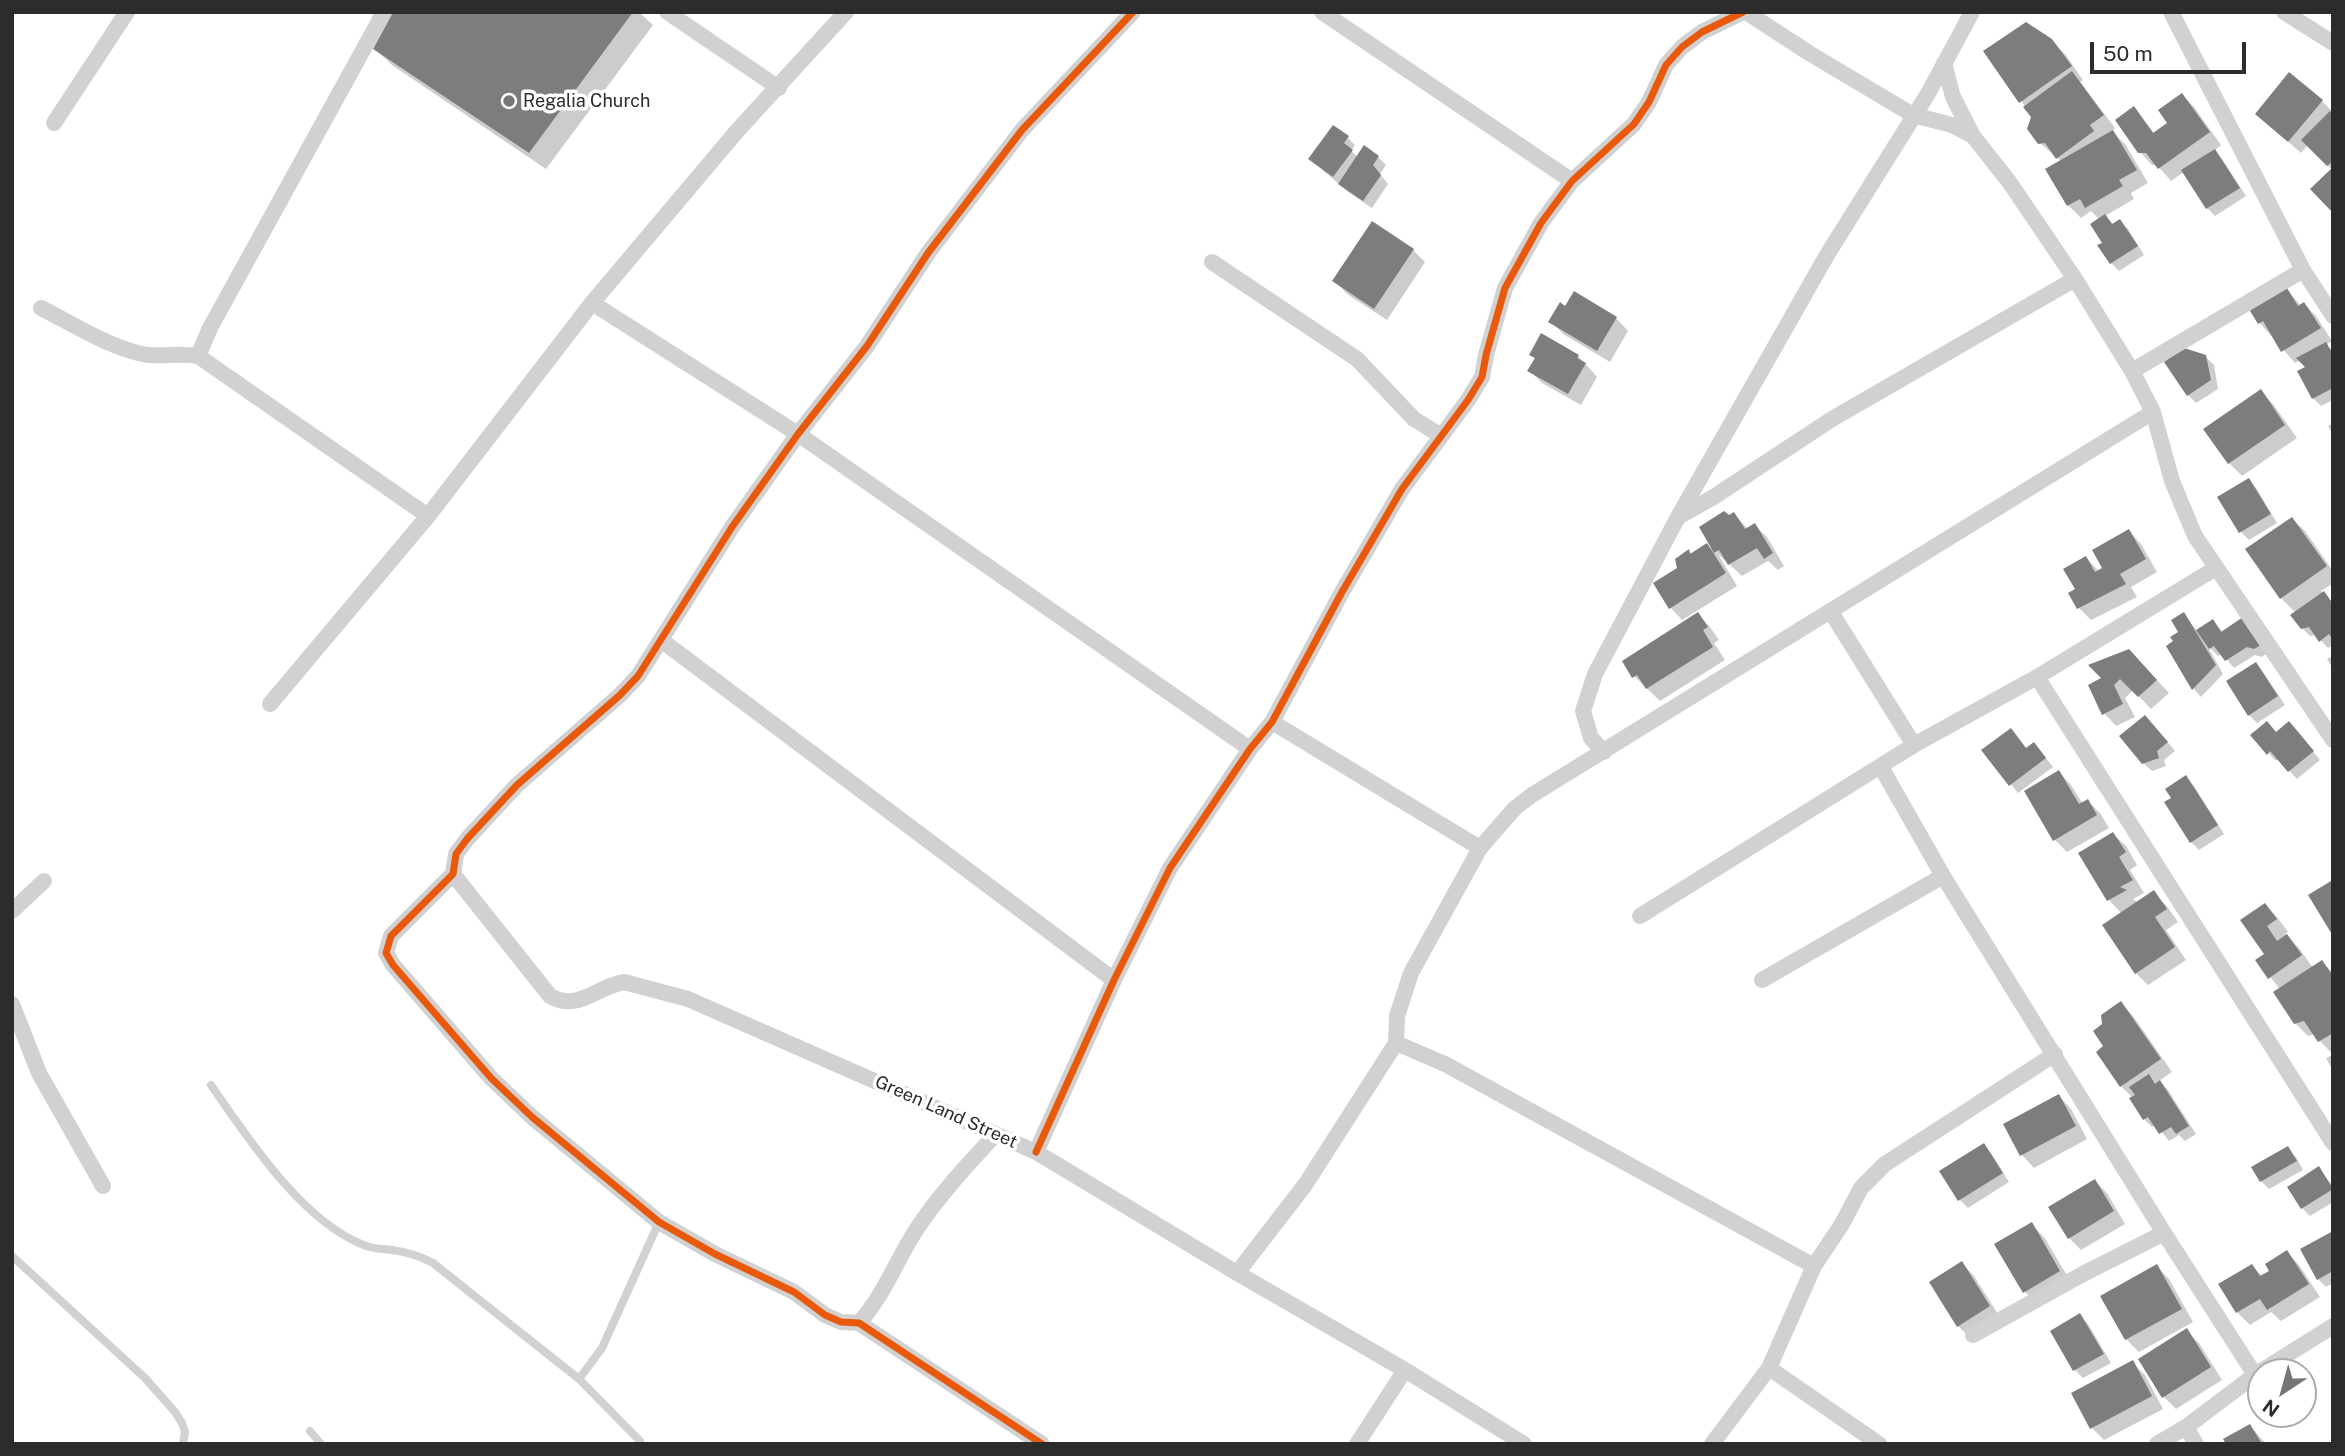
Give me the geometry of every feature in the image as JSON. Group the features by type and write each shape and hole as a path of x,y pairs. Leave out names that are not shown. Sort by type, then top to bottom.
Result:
{"street":[{"path":"54,122 127,12"},
{"path":"198,356 210,328 384,12"},
{"path":"667,12 779,88"},
{"path":"270,704 428,516 592,303 737,131 846,12"},
{"path":"1042,1444 859,1323 841,1322 825,1315 794,1292 715,1254 659,1222 532,1117 499,1086 393,965 386,953 391,936 453,874 456,854 467,839 517,785 638,676 732,527 798,434 867,346 929,253 1022,130 1133,12"},
{"path":"1322,12 1572,181"},
{"path":"1036,1152 1114,980 1170,868 1250,749 1272,722 1342,592 1402,489 1482,377 1505,288 1541,223 1572,181 1634,124 1649,102 1666,65 1682,47 1702,32 1744,12 1913,116 1952,125 1973,136"},
{"path":"1604,752 1591,738 1583,711 1595,674 1678,517 1827,255 1913,116 1972,12"},
{"path":"2171,12 2303,270 2333,316"},
{"path":"2284,12 2333,43"},
{"path":"1944,63 1953,97 1973,136 2010,183 2075,279 2132,371 2153,412 2172,481 2196,536 2333,740"},
{"path":"1212,262 1357,359 1413,419 1440,435"},
{"path":"2132,371 2303,270"},
{"path":"1678,517 1712,498 1832,419 2075,279"},
{"path":"592,303 798,434 1250,749"},
{"path":"41,308 120,347 158,356 185,353 198,356 428,516"},
{"path":"1237,1273 1306,1185 1396,1043 1397,1016 1411,973 1480,848 1515,808 2153,412"},
{"path":"1640,916 1914,746 2037,677 2216,568"},
{"path":"1831,612 1914,746"},
{"path":"661,640 1114,980"},
{"path":"2037,677 2333,1143"},
{"path":"1272,722 1480,848"},
{"path":"1881,767 1944,876 2247,1363"},
{"name":"Green Land Street","path":"453,874 550,996 562,1003 573,1003 614,984 635,983 688,999 996,1133 1036,1152 1405,1370 1524,1444"},
{"path":"1762,980 1944,876"},
{"path":"12,911 44,881"},
{"path":"12,1004 39,1073 103,1186"},
{"path":"1396,1043 1445,1065 1814,1266"},
{"path":"1712,1444 1769,1368 1814,1266 1842,1224 1861,1188 1885,1164 2055,1054"},
{"path":"859,1323 876,1304 915,1231 951,1183 996,1133"},
{"path":"1973,1335 2164,1233"},
{"path":"2282,1358 2333,1326"},
{"path":"1769,1368 1879,1444"},
{"path":"1357,1444 1405,1370"},
{"path":"2157,1444 2186,1427 2247,1381"},
{"path":"2186,1427 2196,1444"}],"lane":[{"path":"211,1085 256,1150 315,1213 344,1234 367,1246 416,1255 433,1263 579,1379 640,1441"},
{"path":"579,1379 602,1348 659,1222"},
{"path":"12,1256 145,1378 182,1423 185,1432 183,1444"},
{"path":"310,1431 321,1444"}],"building":[{"name":"Regalia Church","path":"393,12 633,12 529,153 373,49"},
{"path":"2026,22 2052,39 2072,66 2019,103 1983,51"},
{"path":"2072,71 2104,115 2090,125 2094,131 2056,159 2045,143 2038,144 2027,129 2031,117 2023,107"},
{"path":"2289,72 2323,100 2288,142 2255,114"},
{"path":"2182,93 2210,132 2158,169 2146,153 2138,153 2115,120 2134,106 2153,133 2167,123 2158,110"},
{"path":"2330,111 2333,114 2333,161 2327,166 2301,140"},
{"path":"1333,125 1349,136 1344,143 1353,150 1333,177 1308,159"},
{"path":"2113,130 2137,170 2119,180 2123,186 2085,208 2080,199 2067,206 2045,169"},
{"path":"1364,145 1379,156 1373,165 1381,175 1363,201 1338,184"},
{"path":"2215,149 2240,188 2206,209 2181,170"},
{"path":"2333,167 2333,213 2310,189"},
{"path":"2105,214 2112,224 2120,219 2138,246 2110,264 2097,245 2102,243 2090,224"},
{"path":"1372,221 1414,249 1374,309 1332,281"},
{"path":"2287,288 2298,306 2304,302 2321,328 2281,352 2263,321 2258,324 2247,306"},
{"path":"1574,291 1617,317 1597,351 1548,322 1560,302 1565,306"},
{"path":"1541,333 1579,355 1577,358 1586,363 1568,394 1527,371 1535,358 1529,355"},
{"path":"2326,342 2333,354 2333,388 2312,399 2297,371 2305,367 2296,358"},
{"path":"2184,348 2206,355 2211,380 2187,396 2164,362"},
{"path":"2261,389 2285,425 2228,464 2203,429"},
{"path":"2249,478 2271,514 2239,533 2217,497"},
{"path":"1724,511 1729,515 1734,512 1745,529 1755,523 1773,553 1764,559 1757,548 1728,565 1719,550 1714,553 1699,527"},
{"path":"2292,517 2327,566 2280,599 2245,549"},
{"path":"2129,529 2146,559 2120,574 2126,584 2077,609 2068,593 2075,589 2063,569 2086,556 2095,572 2102,568 2092,550"},
{"path":"1707,543 1726,573 1669,609 1653,583 1677,568 1675,559 1689,549 1690,554"},
{"path":"2324,591 2333,604 2333,640 2329,634 2319,642 2309,627 2301,629 2290,615"},
{"path":"1698,612 1708,627 1703,630 1713,647 1646,689 1637,675 1632,678 1622,661"},
{"path":"2184,612 2216,665 2192,690 2166,646 2173,641 2170,637 2178,632 2171,620"},
{"path":"2243,617 2261,645 2254,649 2247,647 2225,661 2214,646 2209,649 2196,630 2213,619 2221,632"},
{"path":"2129,649 2157,680 2138,697 2120,679 2114,685 2123,704 2102,715 2088,685 2101,678 2088,665"},
{"path":"2256,662 2278,696 2248,716 2226,681"},
{"path":"2145,715 2168,742 2157,751 2159,758 2142,764 2119,736"},
{"path":"2267,721 2276,732 2289,721 2314,751 2288,772 2270,751 2267,755 2250,735"},
{"path":"2011,728 2026,748 2034,742 2046,758 2009,786 1981,750"},
{"path":"2059,770 2079,804 2088,799 2097,815 2053,841 2024,791"},
{"path":"2186,775 2218,825 2190,843 2164,802 2171,798 2165,789"},
{"path":"2113,832 2126,852 2119,857 2133,880 2120,887 2127,890 2107,901 2078,853"},
{"path":"2331,881 2333,883 2333,936 2308,895"},
{"path":"2154,890 2167,909 2155,917 2175,947 2135,974 2102,925"},
{"path":"2265,903 2277,919 2267,926 2277,941 2287,934 2302,955 2268,979 2255,960 2264,954 2240,920"},
{"path":"2322,960 2333,976 2333,1033 2318,1042 2304,1021 2294,1024 2273,992"},
{"path":"2121,1001 2161,1059 2120,1087 2096,1052 2103,1046 2093,1031 2102,1024 2101,1015"},
{"path":"2149,1074 2155,1084 2160,1080 2189,1126 2176,1134 2171,1127 2159,1134 2148,1117 2143,1120 2129,1098 2135,1095 2129,1087"},
{"path":"2059,1094 2076,1126 2020,1156 2003,1124"},
{"path":"1984,1143 2003,1173 1958,1201 1939,1171"},
{"path":"2288,1146 2297,1161 2260,1182 2251,1167"},
{"path":"2319,1166 2333,1189 2301,1209 2287,1187"},
{"path":"2095,1179 2114,1211 2068,1239 2048,1207"},
{"path":"2032,1222 2060,1271 2023,1293 1994,1244"},
{"path":"2333,1231 2333,1276 2331,1272 2317,1280 2300,1249"},
{"path":"2287,1250 2309,1284 2267,1310 2260,1299 2236,1313 2218,1284 2252,1264 2260,1276 2269,1271 2265,1264"},
{"path":"1962,1261 1990,1306 1957,1327 1929,1282"},
{"path":"2157,1264 2182,1309 2125,1340 2100,1296"},
{"path":"2080,1313 2104,1354 2073,1371 2050,1331"},
{"path":"2187,1328 2211,1367 2162,1398 2138,1359"},
{"path":"2133,1360 2152,1396 2090,1429 2071,1393"},
{"path":"2247,1426 2247,1428 2252,1428 2262,1444 2226,1444 2223,1439"}],"cycle path":[{"path":"1042,1444 859,1323 841,1322 825,1315 794,1292 715,1254 659,1222 532,1117 491,1078 393,965 386,953 391,936 453,874 456,854 467,839 517,785 638,676 732,527 798,434 867,346 928,253 1022,130 1133,12"},
{"path":"1036,1152 1114,980 1170,868 1250,749 1272,722 1342,592 1402,489 1482,377 1505,288 1541,223 1572,181 1634,124 1649,102 1666,65 1682,47 1702,32 1743,12"}],"place":[{"name":"Regalia Church","path":"509,101"}]}
